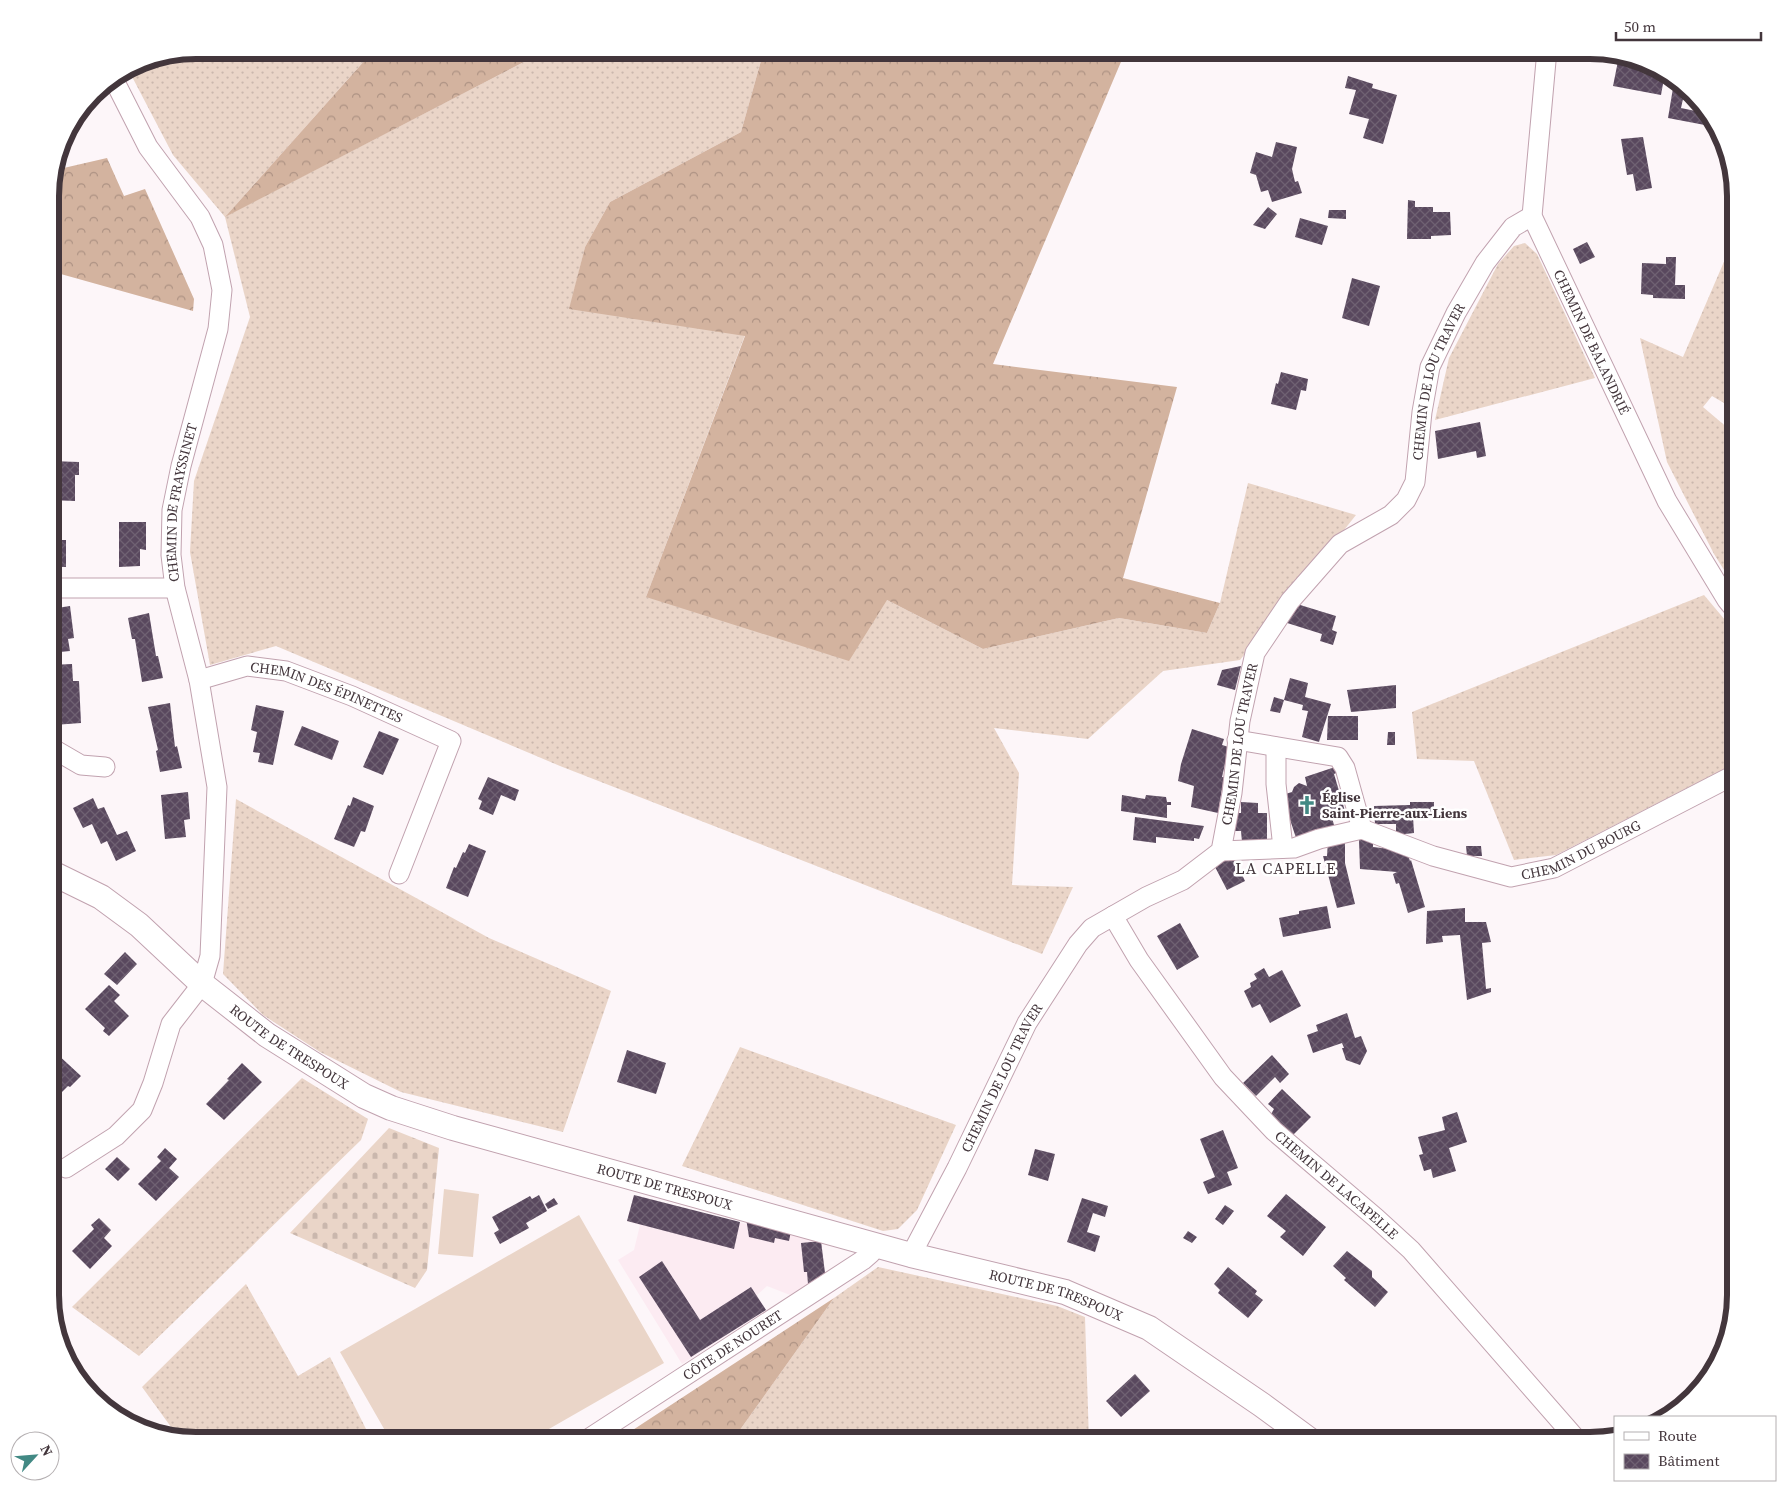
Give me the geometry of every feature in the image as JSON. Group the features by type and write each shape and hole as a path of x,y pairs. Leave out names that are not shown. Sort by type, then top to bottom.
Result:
{"street":[{"path":"1532,216 1546,59"},
{"name":"CHEMIN DE FRAYSSINET","path":"116,84 148,148 200,217 213,245 222,290 218,329 181,466 172,510 171,555 175,588 199,680 217,787 210,956 202,984"},
{"name":"CHEMIN DE BALANDRIÉ","path":"1532,216 1667,501 1727,601"},
{"name":"CHEMIN DE LOU TRAVER","path":"911,1255 957,1168 1027,1023 1078,944 1092,928 1183,880 1221,851 1232,793 1237,740 1255,653 1290,601 1340,544 1391,515 1406,500 1415,482 1422,412 1430,367 1456,313 1485,263 1513,227 1532,216"},
{"path":"59,588 175,588"},
{"name":"CHEMIN DES ÉPINETTES","path":"199,680 247,666 286,670 352,696 451,741 399,874"},
{"path":"1221,851 1294,848 1319,839 1362,829 1345,768 1338,758 1237,740"},
{"path":"1276,747 1276,784 1283,848"},
{"path":"59,752 82,766 105,767"},
{"name":"CHEMIN DU BOURG","path":"1362,829 1433,856 1511,877 1554,868 1727,779"},
{"name":"ROUTE DE TRESPOUX","path":"59,876 101,897 139,925 202,984 267,1035 364,1096 391,1108 452,1128 911,1255 1065,1292 1149,1328 1299,1432"},
{"name":"CHEMIN DE LACAPELLE","path":"1113,916 1139,960 1223,1077 1274,1131 1411,1250 1570,1432"},
{"path":"66,1168 116,1136 142,1110 153,1083 171,1024 202,984"},
{"name":"CÔTE DE NOURET","path":"599,1432 862,1260 871,1253 875,1245"}],"shaded area":[{"path":"634,1195 746,1224 746,1218 821,1241 825,1273 790,1295 767,1286 757,1295 766,1310 682,1364 618,1260 634,1250 640,1225 627,1221"}],"green space":[{"path":"366,59 226,216 530,59 761,59 741,132 610,202 585,247 570,308 745,335 646,597 887,600 983,649 1119,618 1207,633 1220,603 1248,483 1356,515 1240,660 1163,671 1088,739 994,728 1019,773 1012,885 1073,887 1042,954 560,766 276,646 210,665 190,552 194,481 250,317 225,217 173,155 131,75 161,63 178,60"},
{"path":"366,59 530,59 225,217"},
{"path":"761,59 1122,59 993,364 1177,387 1123,578 1220,603 1207,633 1119,618 983,649 887,600 849,661 646,597 745,336 569,309 585,247 610,202 741,132"},
{"path":"107,158 124,196 145,189 194,299 193,311 59,274 59,187 62,168"},
{"path":"1525,243 1537,254 1595,378 1435,420 1449,358 1498,264 1514,246"},
{"path":"1727,255 1727,405 1712,396 1703,407 1727,427 1727,575 1714,554 1667,462 1640,338 1683,357"},
{"path":"1704,595 1727,622 1727,768 1556,855 1514,860 1474,761 1417,759 1412,712"},
{"path":"236,799 489,938 611,991 563,1132 401,1092 320,1052 263,1015 223,974"},
{"path":"740,1047 956,1125 917,1210 898,1229 883,1231 682,1166"},
{"path":"302,1078 368,1119 361,1140 139,1356 72,1307"},
{"path":"389,1128 439,1148 427,1270 415,1288 290,1233"},
{"path":"444,1189 479,1194 473,1257 438,1254"},
{"path":"579,1215 664,1363 544,1432 386,1432 340,1352"},
{"path":"878,1267 1057,1306 1085,1317 1089,1432 738,1432 834,1298"},
{"path":"246,1284 298,1376 330,1357 368,1432 174,1431 142,1387"},
{"path":"834,1298 738,1432 630,1432"}],"building":[{"path":"1618,61 1651,73 1664,80 1661,95 1613,86"},
{"path":"1348,76 1373,84 1372,88 1397,95 1383,144 1363,138 1369,119 1349,114 1356,90 1345,88"},
{"path":"1674,88 1684,97 1681,108 1699,112 1708,126 1668,118"},
{"path":"1643,137 1652,188 1636,191 1633,174 1627,175 1621,139"},
{"path":"1276,142 1297,147 1292,169 1295,182 1298,181 1302,193 1272,202 1268,190 1261,192 1256,175 1250,173 1256,152 1272,157"},
{"path":"1408,200 1415,201 1415,207 1433,207 1433,212 1450,212 1451,235 1431,236 1431,239 1407,239"},
{"path":"1268,207 1277,214 1265,229 1253,225"},
{"path":"1329,210 1346,210 1346,219 1328,218"},
{"path":"1300,218 1328,226 1322,245 1295,237"},
{"path":"1587,242 1595,257 1580,264 1573,249"},
{"path":"1666,257 1676,257 1675,285 1685,285 1685,299 1653,298 1653,295 1641,294 1642,263 1666,264"},
{"path":"1352,278 1380,286 1369,326 1342,318"},
{"path":"1281,372 1308,379 1306,391 1301,390 1296,410 1271,404"},
{"path":"1480,422 1486,456 1477,458 1476,451 1438,459 1435,431"},
{"path":"59,461 79,462 79,475 75,475 75,501 59,500"},
{"path":"119,522 146,522 146,550 140,549 140,566 119,567"},
{"path":"59,523 60,540 66,540 66,567 59,567"},
{"path":"1297,604 1336,616 1332,630 1337,632 1333,645 1320,641 1322,634 1284,622"},
{"path":"70,606 74,638 68,639 70,651 59,652 59,608"},
{"path":"149,613 156,656 158,656 163,678 142,682 135,639 132,639 128,618"},
{"path":"72,664 73,681 79,681 81,723 59,725 59,665"},
{"path":"1241,666 1235,690 1217,685 1222,670"},
{"path":"1290,678 1308,683 1305,697 1331,704 1319,742 1302,737 1308,711 1302,710 1303,705 1284,700"},
{"path":"1396,685 1396,708 1351,712 1347,690"},
{"path":"1274,697 1284,700 1280,713 1270,711"},
{"path":"170,703 175,747 177,746 182,768 160,772 156,751 158,750 148,707"},
{"path":"256,705 284,711 273,765 258,762 260,753 253,752 257,732 251,730"},
{"path":"1328,716 1358,716 1358,740 1327,740"},
{"path":"302,726 339,741 332,760 294,745"},
{"path":"1192,729 1224,739 1222,745 1229,747 1222,777 1224,777 1218,813 1191,807 1194,786 1178,781 1181,764"},
{"path":"379,731 399,739 383,775 363,767"},
{"path":"1388,732 1395,732 1395,745 1387,745"},
{"name":"Église Saint-Pierre-aux-Liens","path":"1337,768 1339,772 1334,774 1345,811 1331,815 1335,828 1297,841 1282,795 1292,792 1299,783 1307,786 1305,777"},
{"path":"488,777 519,790 515,801 501,795 493,815 479,809 482,801 478,799"},
{"path":"188,792 190,819 184,820 186,837 165,839 161,795"},
{"path":"1122,795 1145,799 1146,795 1166,797 1167,802 1171,802 1171,805 1167,805 1167,818 1121,811"},
{"path":"353,797 374,806 365,832 361,831 354,847 334,839"},
{"path":"93,798 98,809 104,807 117,835 127,831 136,851 116,861 107,841 101,844 92,824 83,828 73,808"},
{"path":"1241,802 1258,803 1258,813 1267,813 1267,843 1242,842 1241,831 1233,831 1233,813 1241,813"},
{"path":"1410,802 1434,802 1434,815 1413,816 1414,833 1396,835 1396,824 1375,824 1374,806 1410,805"},
{"path":"1135,817 1204,826 1199,839 1194,838 1194,841 1156,837 1156,843 1133,840"},
{"path":"1345,839 1345,863 1355,904 1337,908 1323,856 1327,856 1328,841"},
{"path":"1359,840 1373,840 1373,847 1399,850 1408,855 1425,907 1408,913 1399,883 1396,884 1393,874 1397,872 1360,869"},
{"path":"469,844 486,851 468,897 446,888 454,867 456,868"},
{"path":"1466,846 1481,846 1482,856 1467,856"},
{"path":"1233,856 1245,881 1227,890 1214,865"},
{"path":"1327,906 1331,928 1283,937 1279,918 1299,914 1299,911"},
{"path":"1465,908 1465,922 1486,922 1491,942 1482,943 1486,989 1491,988 1491,992 1467,1000 1460,935 1442,936 1443,942 1426,944 1427,911"},
{"path":"1180,923 1199,957 1177,970 1157,936"},
{"path":"125,952 137,964 117,985 104,974"},
{"path":"1264,968 1269,977 1282,970 1301,1006 1270,1023 1260,1004 1252,1008 1244,991 1251,987 1250,983 1257,979 1254,974"},
{"path":"109,985 120,995 114,1001 129,1016 109,1036 103,1031 105,1028 85,1009"},
{"path":"1347,1013 1355,1038 1361,1036 1367,1051 1360,1065 1346,1060 1342,1043 1313,1053 1307,1035 1318,1031 1316,1025"},
{"path":"627,1050 666,1063 656,1094 617,1082"},
{"path":"1272,1055 1289,1074 1280,1083 1275,1077 1256,1096 1243,1083"},
{"path":"59,1056 81,1076 70,1087 68,1086 59,1095"},
{"path":"242,1063 262,1082 224,1120 206,1104"},
{"path":"1282,1089 1311,1117 1293,1135 1271,1114 1274,1109 1268,1104"},
{"path":"1457,1112 1467,1142 1449,1148 1456,1171 1433,1178 1431,1169 1424,1171 1419,1155 1423,1154 1418,1137 1445,1130 1442,1117"},
{"path":"1223,1130 1238,1168 1227,1172 1232,1185 1208,1194 1203,1182 1215,1177 1200,1139"},
{"path":"165,1148 177,1159 169,1168 179,1177 156,1201 138,1184 161,1161 157,1157"},
{"path":"1035,1149 1055,1154 1048,1181 1028,1175"},
{"path":"117,1157 130,1169 118,1181 105,1169"},
{"path":"1286,1194 1326,1227 1303,1256 1280,1237 1286,1231 1267,1216"},
{"path":"539,1195 547,1211 526,1223 529,1228 500,1244 494,1233 499,1230 492,1217 530,1196 532,1199"},
{"path":"634,1195 740,1222 734,1249 627,1221"},
{"path":"554,1198 558,1204 548,1209 545,1204"},
{"path":"1082,1198 1108,1206 1105,1217 1093,1213 1087,1232 1100,1236 1095,1252 1067,1242"},
{"path":"1225,1205 1234,1211 1223,1225 1215,1219"},
{"path":"99,1218 111,1230 104,1238 112,1246 90,1269 72,1251 94,1229 91,1225"},
{"path":"746,1218 791,1231 789,1241 775,1238 774,1243 749,1237"},
{"path":"1188,1231 1197,1237 1192,1243 1183,1238"},
{"path":"821,1241 825,1273 808,1284 807,1272 804,1272 801,1243"},
{"path":"1347,1251 1372,1271 1372,1277 1388,1292 1375,1307 1344,1280 1346,1278 1333,1266"},
{"path":"662,1261 700,1320 751,1287 766,1310 691,1357 639,1277"},
{"path":"1228,1267 1257,1291 1255,1294 1263,1300 1248,1318 1218,1293 1220,1290 1214,1284"},
{"path":"1135,1374 1150,1391 1121,1417 1106,1401"}],"place":[{"name":"Église Saint-Pierre-aux-Liens","path":"1307,805"}],"district":[{"name":"LA CAPELLE","path":"1286,868"}]}
